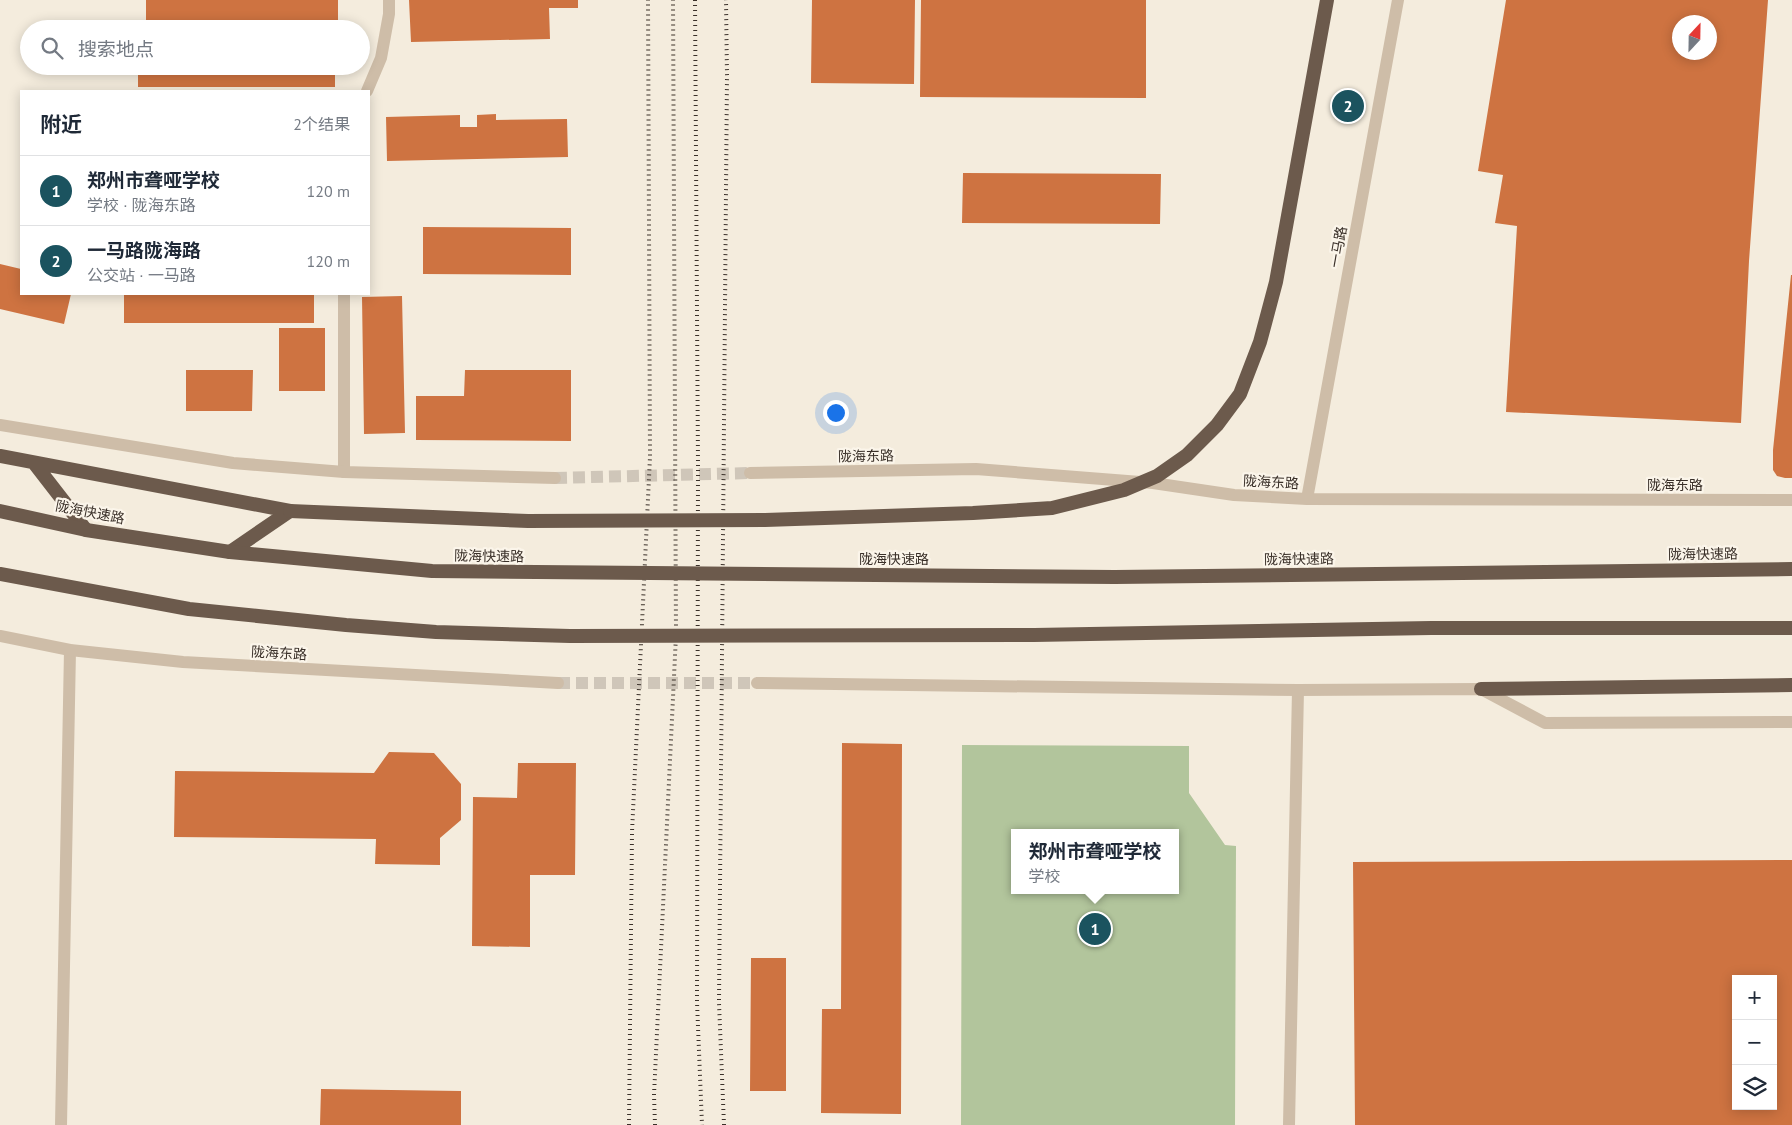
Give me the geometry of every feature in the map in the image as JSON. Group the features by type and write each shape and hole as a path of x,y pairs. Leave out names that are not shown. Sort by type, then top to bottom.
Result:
{"highway":[{"path":"0,456 290,510 528,521 765,520 973,513 1052,508 1124,490 1158,476 1187,455 1217,425 1240,394 1260,342 1276,282 1327,0"},
{"path":"34,463 86,530"},
{"path":"230,552 290,510"},
{"name":"陇海快速路","path":"0,511 86,530 230,552 432,571 1125,577 1792,569"},
{"path":"0,574 188,609 436,632 570,636 1034,635 1431,628 1792,628"},
{"path":"1481,689 1792,685"}],"street":[{"path":"367,90 381,58 389,14 389,0"},
{"name":"一马路","path":"1306,499 1398,0"},
{"path":"344,295 344,472"},
{"path":"0,425 233,463 344,472 555,478"},
{"name":"陇海东路","path":"750,473 976,469 1153,482 1234,495 1306,499 1792,500"},
{"name":"陇海东路","path":"0,636 70,650 183,662 558,683"},
{"path":"61,1125 70,650"},
{"path":"757,683 1298,690 1481,689 1545,723 1792,722"},
{"path":"1289,1125 1298,690"}],"green space":[{"path":"962,745 1189,746 1189,793 1225,845 1236,846 1235,1125 961,1125"}],"building":[{"path":"146,0 338,0 338,20 146,20"},
{"path":"409,0 578,0 578,8 549,8 550,39 411,42"},
{"path":"812,0 915,0 914,84 811,83"},
{"path":"921,0 1146,0 1146,98 920,97"},
{"path":"1506,0 1768,0 1749,261 1741,423 1506,412 1517,226 1495,223 1503,175 1478,171"},
{"path":"138,75 335,75 335,87 138,87"},
{"path":"496,114 496,120 567,119 568,157 387,161 386,117 460,115 460,127 477,127 477,115"},
{"path":"963,173 1161,174 1160,224 962,223"},
{"path":"423,227 571,228 571,275 423,274"},
{"path":"0,264 20,269 20,295 71,295 64,324 0,309"},
{"path":"1791,275 1792,478 1785,478 1777,476 1773,470 1773,450"},
{"path":"124,295 314,295 314,323 124,323"},
{"path":"402,296 405,433 364,434 362,297"},
{"path":"279,328 325,328 325,391 279,391"},
{"path":"186,370 253,370 252,411 186,411"},
{"path":"465,370 571,370 571,441 416,440 416,396 464,396"},
{"path":"842,743 902,744 901,1114 821,1113 822,1009 841,1009"},
{"path":"389,752 434,753 461,784 461,820 440,838 440,865 375,864 376,839 174,837 175,771 374,773"},
{"path":"518,763 576,763 575,875 530,875 530,947 472,946 473,797 517,798"},
{"path":"1792,860 1792,1125 1355,1125 1353,862"},
{"path":"751,958 786,958 786,1091 750,1091"},
{"path":"321,1089 461,1091 461,1125 320,1125"}],"tunnel":[{"path":"555,478 750,473"},
{"path":"558,683 757,683"}],"railway":[{"path":"629,1125 632,832 650,457 648,0"},
{"path":"655,1125 654,1095 676,635 673,0"},
{"path":"695,0 698,466 697,1002 702,1125"},
{"path":"724,1125 719,1003 727,76 726,0"}],"place":[{"name":"一马路陇海路","path":"1348,106"},
{"name":"郑州市聋哑学校","path":"1095,929"}]}
